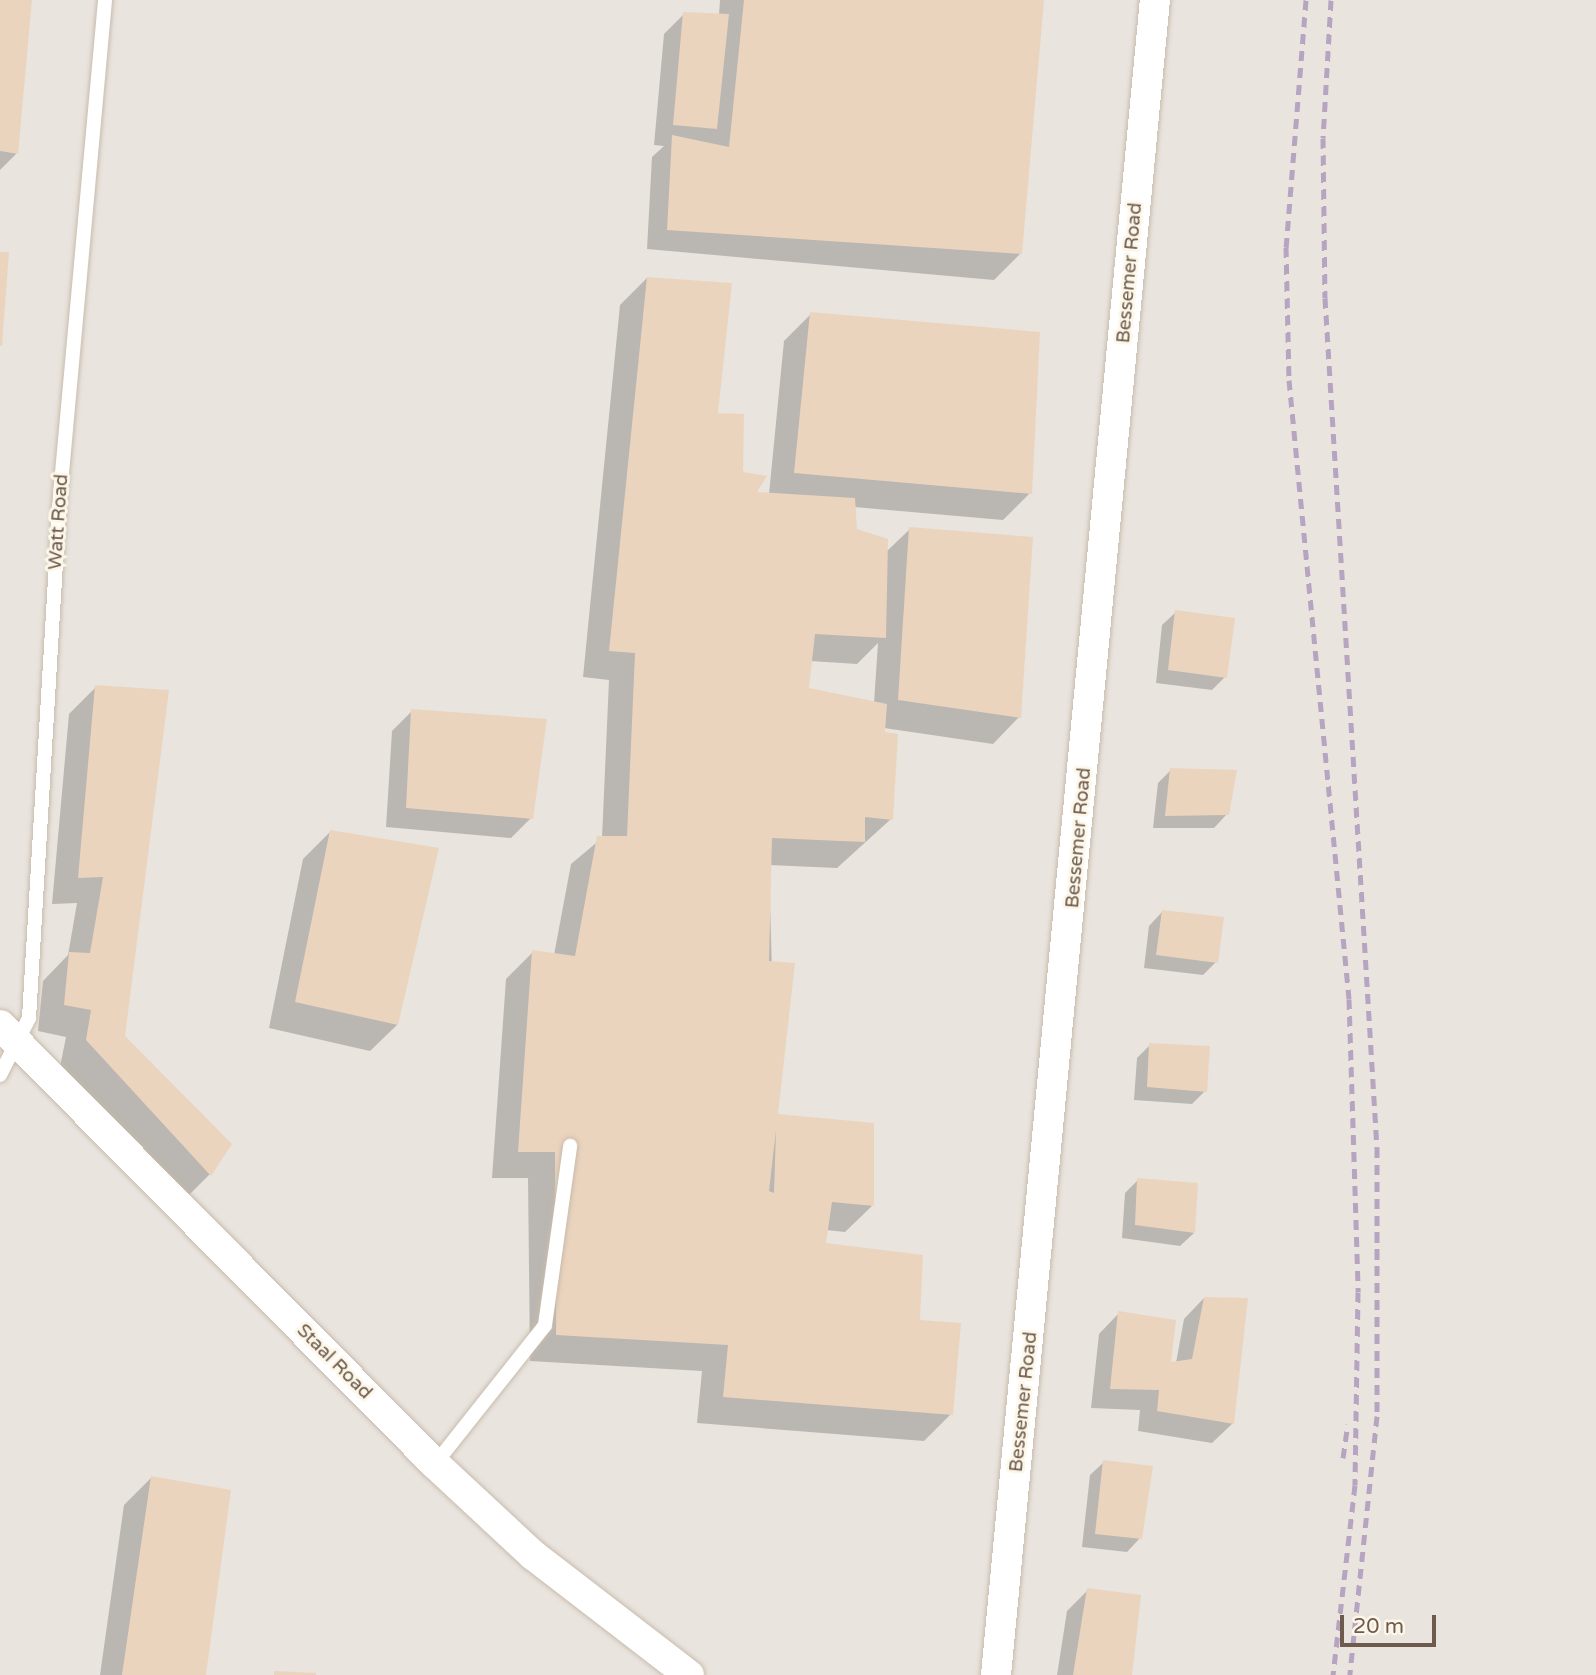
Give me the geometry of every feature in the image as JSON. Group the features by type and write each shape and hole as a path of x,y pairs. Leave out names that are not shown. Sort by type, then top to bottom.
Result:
{"street":[{"name":"Bessemer Road","path":"996,1675 1155,0"},
{"name":"Staal Road","path":"10,1034 435,1464 533,1555 689,1675"}],"lane":[{"name":"Watt Road","path":"0,1075 10,1034 29,1018 60,495 105,0"},
{"path":"435,1464 545,1325 570,1146"}],"shaded area":[{"path":"0,0 1596,0 1596,1675 0,1675"}],"building":[{"path":"0,0 32,0 18,154 0,151"},
{"path":"744,0 1044,0 1022,254 667,230 672,135 729,147"},
{"path":"683,12 729,14 717,129 673,125"},
{"path":"0,252 9,252 2,346 0,346"},
{"path":"647,277 732,283 718,413 744,414 743,472 767,476 757,492 855,498 857,529 888,539 886,638 815,634 809,688 887,704 885,732 898,734 893,820 865,817 865,842 772,838 769,961 795,963 778,1114 874,1123 874,1206 832,1202 826,1243 923,1255 920,1320 961,1323 953,1415 723,1397 728,1345 556,1335 555,1152 518,1152 532,950 575,956 597,836 627,836 635,653 609,651","holes":["776,1130 774,1193 769,1191"]},
{"path":"810,312 1040,332 1032,494 794,473"},
{"path":"909,527 1033,537 1021,718 898,700"},
{"path":"1175,610 1235,618 1227,678 1168,670"},
{"path":"95,685 169,690 125,1036 232,1144 211,1176 86,1040 91,1010 64,1005 69,952 90,953 103,877 78,878"},
{"path":"411,709 547,719 533,819 406,808"},
{"path":"1170,768 1237,770 1229,815 1165,816"},
{"path":"330,830 439,848 398,1025 295,1002"},
{"path":"1162,910 1224,917 1218,963 1156,955"},
{"path":"1149,1043 1210,1046 1207,1092 1147,1087"},
{"path":"1137,1178 1198,1183 1195,1233 1135,1225"},
{"path":"1204,1297 1248,1298 1234,1424 1157,1411 1159,1390 1110,1389 1118,1311 1176,1320 1171,1362 1192,1359"},
{"path":"1103,1460 1153,1466 1142,1539 1095,1534"},
{"path":"151,1476 231,1490 206,1675 122,1675"},
{"path":"1087,1588 1141,1595 1132,1675 1073,1675"},
{"path":"274,1671 316,1673 316,1675 274,1675"}],"railway":[{"path":"1306,0 1286,247 1289,380 1349,999 1358,1292 1355,1485 1333,1675"},
{"path":"1331,0 1323,138 1325,298 1377,1147 1377,1416 1350,1675"},
{"path":"1343,1458 1348,1424"}]}
